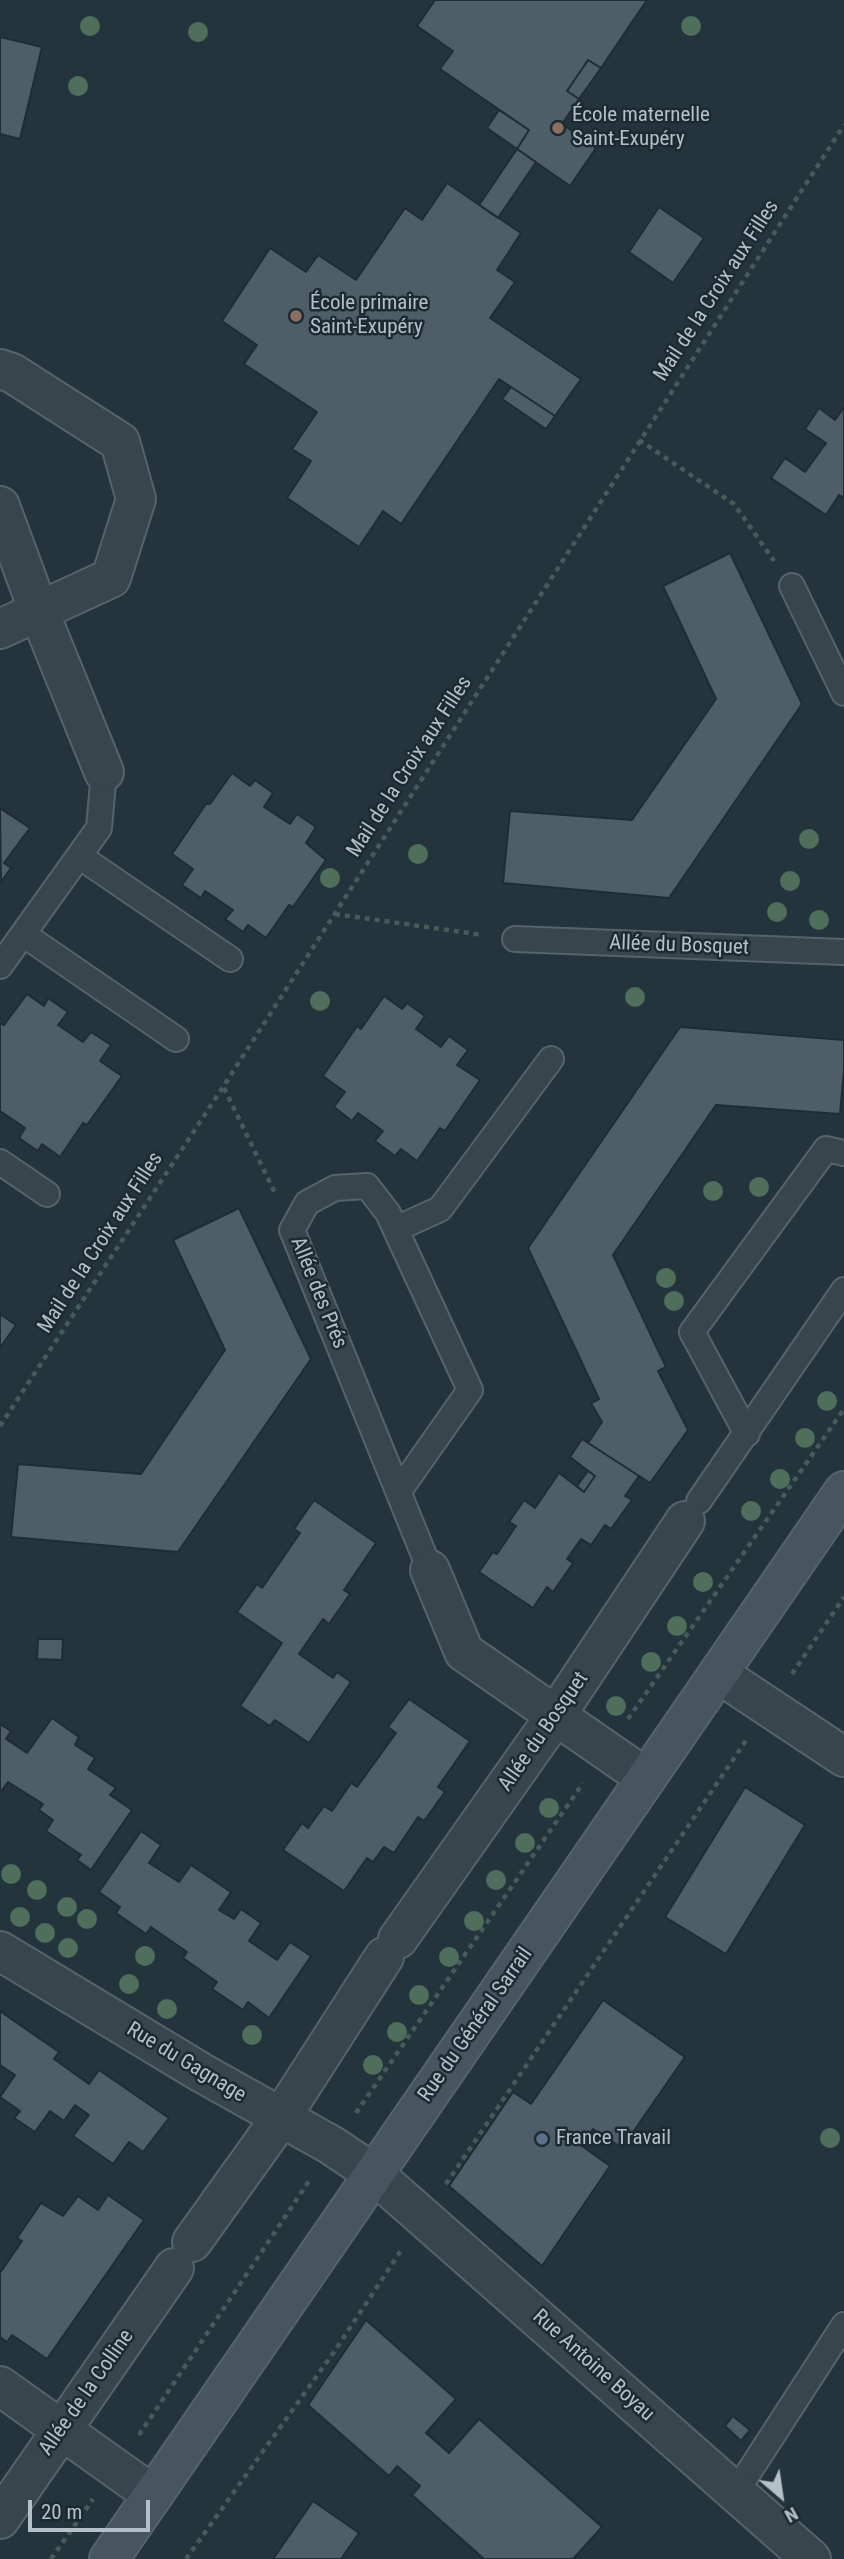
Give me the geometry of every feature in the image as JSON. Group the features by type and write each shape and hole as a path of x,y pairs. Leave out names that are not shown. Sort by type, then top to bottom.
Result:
{"main road":[{"name":"Rue du Général Sarrail","path":"108,2559 844,1491"}],"street":[{"path":"0,369 12,373 120,442 136,499 111,578 0,629"},
{"path":"0,506 39,612 104,772"},
{"name":"Allée du Bosquet","path":"280,2119 391,1948 556,1715 692,1511"},
{"name":"Allée des Prés","path":"430,1570 464,1651 646,1778"},
{"path":"719,1674 844,1757"},
{"name":"Rue du Gagnage","path":"0,1951 374,2174"},
{"name":"Allée de la Colline","path":"0,2519 280,2119"},
{"name":"Rue Antoine Boyau","path":"374,2174 736,2493 790,2553"},
{"path":"0,2386 153,2494"}],"lane":[{"path":"792,586 844,693"},
{"path":"0,966 99,828 104,772"},
{"path":"79,856 230,959"},
{"path":"23,934 176,1038"},
{"name":"Allée du Bosquet","path":"515,939 844,952"},
{"path":"396,1228 440,1209 551,1059"},
{"path":"747,1434 692,1332 826,1149 844,1153"},
{"path":"0,1162 47,1194"},
{"name":"Allée des Prés","path":"399,1491 470,1390 388,1213 367,1186 335,1188 307,1203 292,1230 430,1570"},
{"name":"Allée du Bosquet","path":"692,1511 844,1290"},
{"path":"736,2493 844,2325"}],"path":[{"name":"Mail de la Croix aux Filles","path":"0,1426 223,1087 844,125"},
{"path":"639,440 734,504 792,586"},
{"path":"335,914 515,939"},
{"path":"223,1087 259,1156 292,1230"},
{"path":"51,2559 285,2219 331,2146 369,2096 844,1409"},
{"path":"186,2559 334,2352 844,1597"}],"building":[{"path":"435,0 647,0 601,68 588,60 567,91 579,99 562,124 596,148 570,186 517,149 529,130 440,69 453,51 417,26"},
{"path":"0,37 42,47 20,139 0,134"},
{"path":"588,60 601,68 579,99 567,91"},
{"path":"499,110 529,130 517,149 487,128"},
{"path":"517,149 536,162 498,218 479,205"},
{"path":"447,183 521,233 497,270 515,282 490,318 581,379 555,416 499,379 401,524 383,511 359,547 287,498 311,461 292,449 317,412 244,364 257,345 222,321 270,248 306,272 318,255 356,280 405,208 422,220"},
{"path":"659,207 704,238 673,283 629,252"},
{"path":"511,387 555,416 546,429 502,399"},
{"path":"844,407 844,498 839,495 826,515 771,478 785,458 805,472 826,443 805,429 819,408 835,420"},
{"path":"730,553 802,704 669,898 503,883 510,811 632,820 716,699 663,586"},
{"path":"232,773 250,786 255,780 273,793 264,807 290,824 297,814 316,827 306,843 326,860 293,907 289,905 266,938 248,925 243,932 225,919 233,910 205,891 201,898 182,885 193,869 172,854 206,804 210,804"},
{"path":"0,808 30,828 4,863 11,868 1,882"},
{"path":"27,994 44,1006 48,998 68,1012 58,1025 83,1042 91,1032 111,1045 100,1061 122,1076 87,1125 83,1123 60,1157 42,1144 38,1151 19,1138 25,1128 0,1111 0,1023 4,1025"},
{"path":"384,996 402,1009 407,1003 425,1016 416,1029 441,1047 449,1036 468,1050 457,1065 480,1080 445,1131 440,1128 417,1161 401,1149 395,1156 375,1141 383,1131 358,1113 352,1121 334,1107 345,1092 323,1076 357,1026 361,1029"},
{"path":"680,1027 844,1040 844,1069 840,1114 716,1105 613,1255 666,1367 658,1371 688,1430 650,1483 588,1443 602,1422 591,1403 599,1399 528,1248"},
{"path":"239,1208 311,1359 178,1552 11,1537 18,1464 141,1474 225,1350 173,1240"},
{"path":"0,1314 16,1325 0,1348"},
{"path":"582,1439 639,1476 625,1496 632,1500 611,1529 605,1525 591,1545 581,1539 567,1559 573,1563 553,1592 547,1587 533,1608 479,1572 493,1552 497,1554 516,1526 509,1522 524,1500 535,1508 559,1473 584,1492 595,1476 570,1457"},
{"path":"588,1471 595,1476 584,1492 577,1486"},
{"path":"314,1500 376,1543 344,1590 350,1594 329,1624 323,1619 299,1654 333,1678 337,1672 351,1682 309,1743 275,1720 270,1726 240,1706 282,1643 237,1612 257,1584 262,1588 300,1533 294,1529"},
{"path":"38,1639 63,1639 62,1660 37,1659"},
{"path":"409,1699 470,1741 438,1787 445,1792 424,1821 418,1817 394,1853 384,1847 373,1862 367,1858 344,1891 283,1850 302,1823 308,1828 324,1806 332,1811 351,1783 357,1787 396,1733 388,1727"},
{"path":"52,1718 79,1737 75,1745 95,1758 88,1769 116,1788 110,1795 132,1810 91,1870 77,1860 81,1855 46,1831 53,1820 39,1810 43,1804 8,1782 0,1793 0,1724 11,1731 6,1739 27,1753"},
{"path":"745,1787 805,1825 726,1954 665,1917"},
{"path":"141,1831 161,1845 149,1863 179,1882 191,1865 231,1892 219,1910 234,1919 241,1909 261,1923 249,1941 277,1960 290,1942 311,1956 269,2018 248,2002 243,2010 212,1989 217,1982 183,1958 187,1952 151,1927 146,1934 116,1913 120,1907 99,1892"},
{"path":"603,2000 685,2057 622,2148 593,2129 582,2146 610,2166 542,2266 449,2186 513,2092 531,2104"},
{"path":"0,2011 59,2052 54,2059 89,2084 99,2070 169,2118 143,2152 129,2142 113,2164 73,2136 89,2115 75,2105 64,2121 50,2111 35,2132 14,2118 20,2111 0,2097 15,2075 0,2065"},
{"path":"108,2195 144,2220 47,2359 12,2335 7,2342 0,2337 0,2273 22,2241 17,2238 41,2203 63,2216 78,2196 98,2210"},
{"path":"366,2320 456,2399 426,2433 449,2453 479,2419 602,2527 573,2559 484,2559 412,2495 420,2486 397,2466 389,2476 308,2405"},
{"path":"733,2416 750,2430 741,2441 725,2426"},
{"path":"313,2501 359,2533 341,2559 273,2559"}],"place":[{"name":"École maternelle Saint-Exupéry","path":"558,128"},
{"name":"École primaire Saint-Exupéry","path":"296,316"},
{"name":"France Travail","path":"542,2139"}]}
